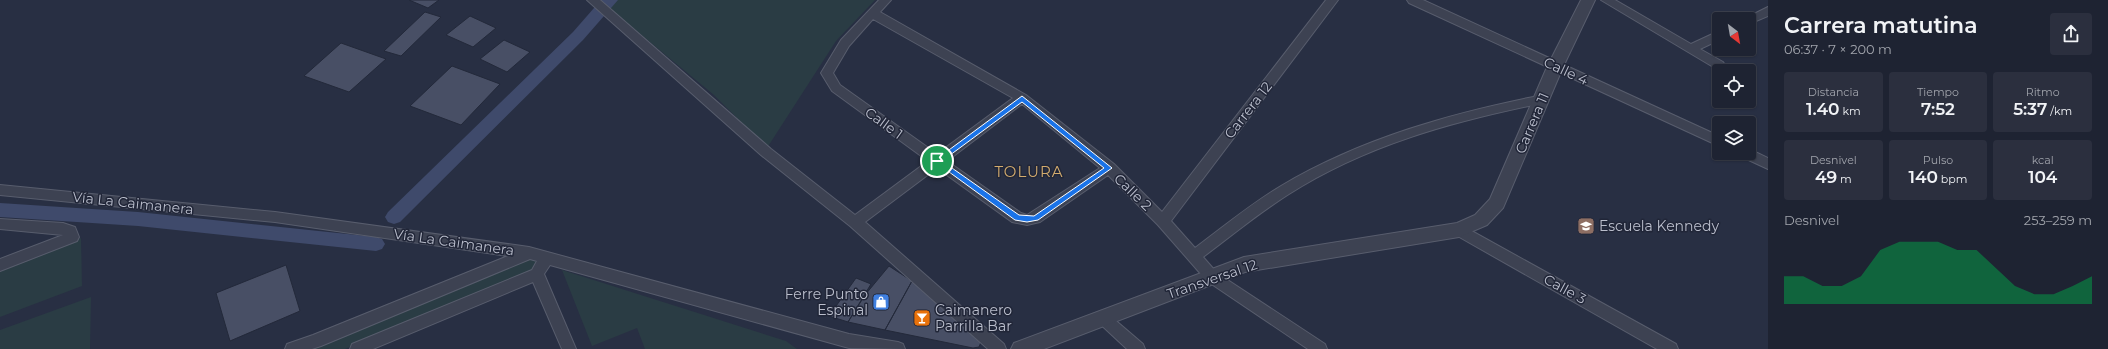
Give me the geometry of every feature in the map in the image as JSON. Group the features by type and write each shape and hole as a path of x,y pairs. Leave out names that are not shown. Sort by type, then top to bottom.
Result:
{"street":[{"path":"593,0 766,152 855,222 999,349"},
{"path":"872,13 885,0"},
{"name":"Carrera 12","path":"1163,221 1332,0"},
{"name":"Calle 4","path":"1413,0 1555,67 1712,138"},
{"name":"Carrera 11","path":"1459,230 1481,220 1497,203 1543,99 1555,67 1588,0"},
{"path":"1607,0 1717,64"},
{"path":"1756,17 1768,11"},
{"name":"Calle 1","path":"872,13 848,38 835,56 827,73 831,81 836,88 1017,218 1027,220 1035,218 1109,168"},
{"name":"Calle 2","path":"872,13 1022,98 1109,168 1163,221 1212,277 1320,349"},
{"path":"1692,48 1712,38"},
{"path":"855,222 1022,98"},
{"path":"1195,256 1247,216 1286,189 1334,163 1384,141 1435,123 1488,109 1543,99"},
{"path":"1756,158 1768,164"},
{"name":"Vía La Caimanera","path":"0,190 275,217 529,252 849,341 898,349"},
{"path":"0,224 63,229 70,231 72,237 0,265"},
{"name":"Transversal 12","path":"1021,349 1244,265 1459,230"},
{"name":"Calle 3","path":"1459,230 1671,349"},
{"path":"292,349 316,341 529,252"},
{"path":"357,349 536,274 547,257"},
{"path":"536,274 569,349"},
{"path":"1103,318 1138,349"}],"shaded area":[{"path":"599,0 875,0 836,41 767,148 714,95"},
{"path":"81,238 82,286 0,317 0,269"},
{"path":"529,255 538,257 533,271 345,349 301,349"},
{"path":"562,270 786,341 797,349 645,349 637,328 592,346"},
{"path":"91,297 90,349 0,349 0,330"}],"building":[{"path":"409,0 439,0 428,8"},
{"path":"425,12 441,17 401,56 384,51"},
{"path":"470,16 496,28 473,47 446,35"},
{"path":"504,40 530,52 507,72 480,59"},
{"path":"341,43 386,59 349,92 304,76"},
{"path":"452,66 500,84 461,125 410,106"},
{"path":"286,265 300,311 230,341 216,293"},
{"name":"Ferre Punto Espinal","path":"889,266 912,281 885,330 848,322 865,295"},
{"path":"856,278 871,284 848,322 829,316"},
{"name":"Caimanero Parrilla Bar","path":"912,281 981,342 979,347 973,348 885,330"}],"waterway":[{"path":"394,217 578,36 602,7 611,0"},
{"path":"0,210 138,219 376,244"}],"place":[{"name":"Escuela Kennedy","path":"1586,226"},
{"name":"Ferre Punto Espinal","path":"881,302"},
{"name":"Caimanero Parrilla Bar","path":"922,318"}],"district":[{"name":"TOLURA","path":"1029,171"}],"route":[{"path":"1022,98 1109,168 1035,218 1027,220 1017,218 937,161 1022,98"}]}
